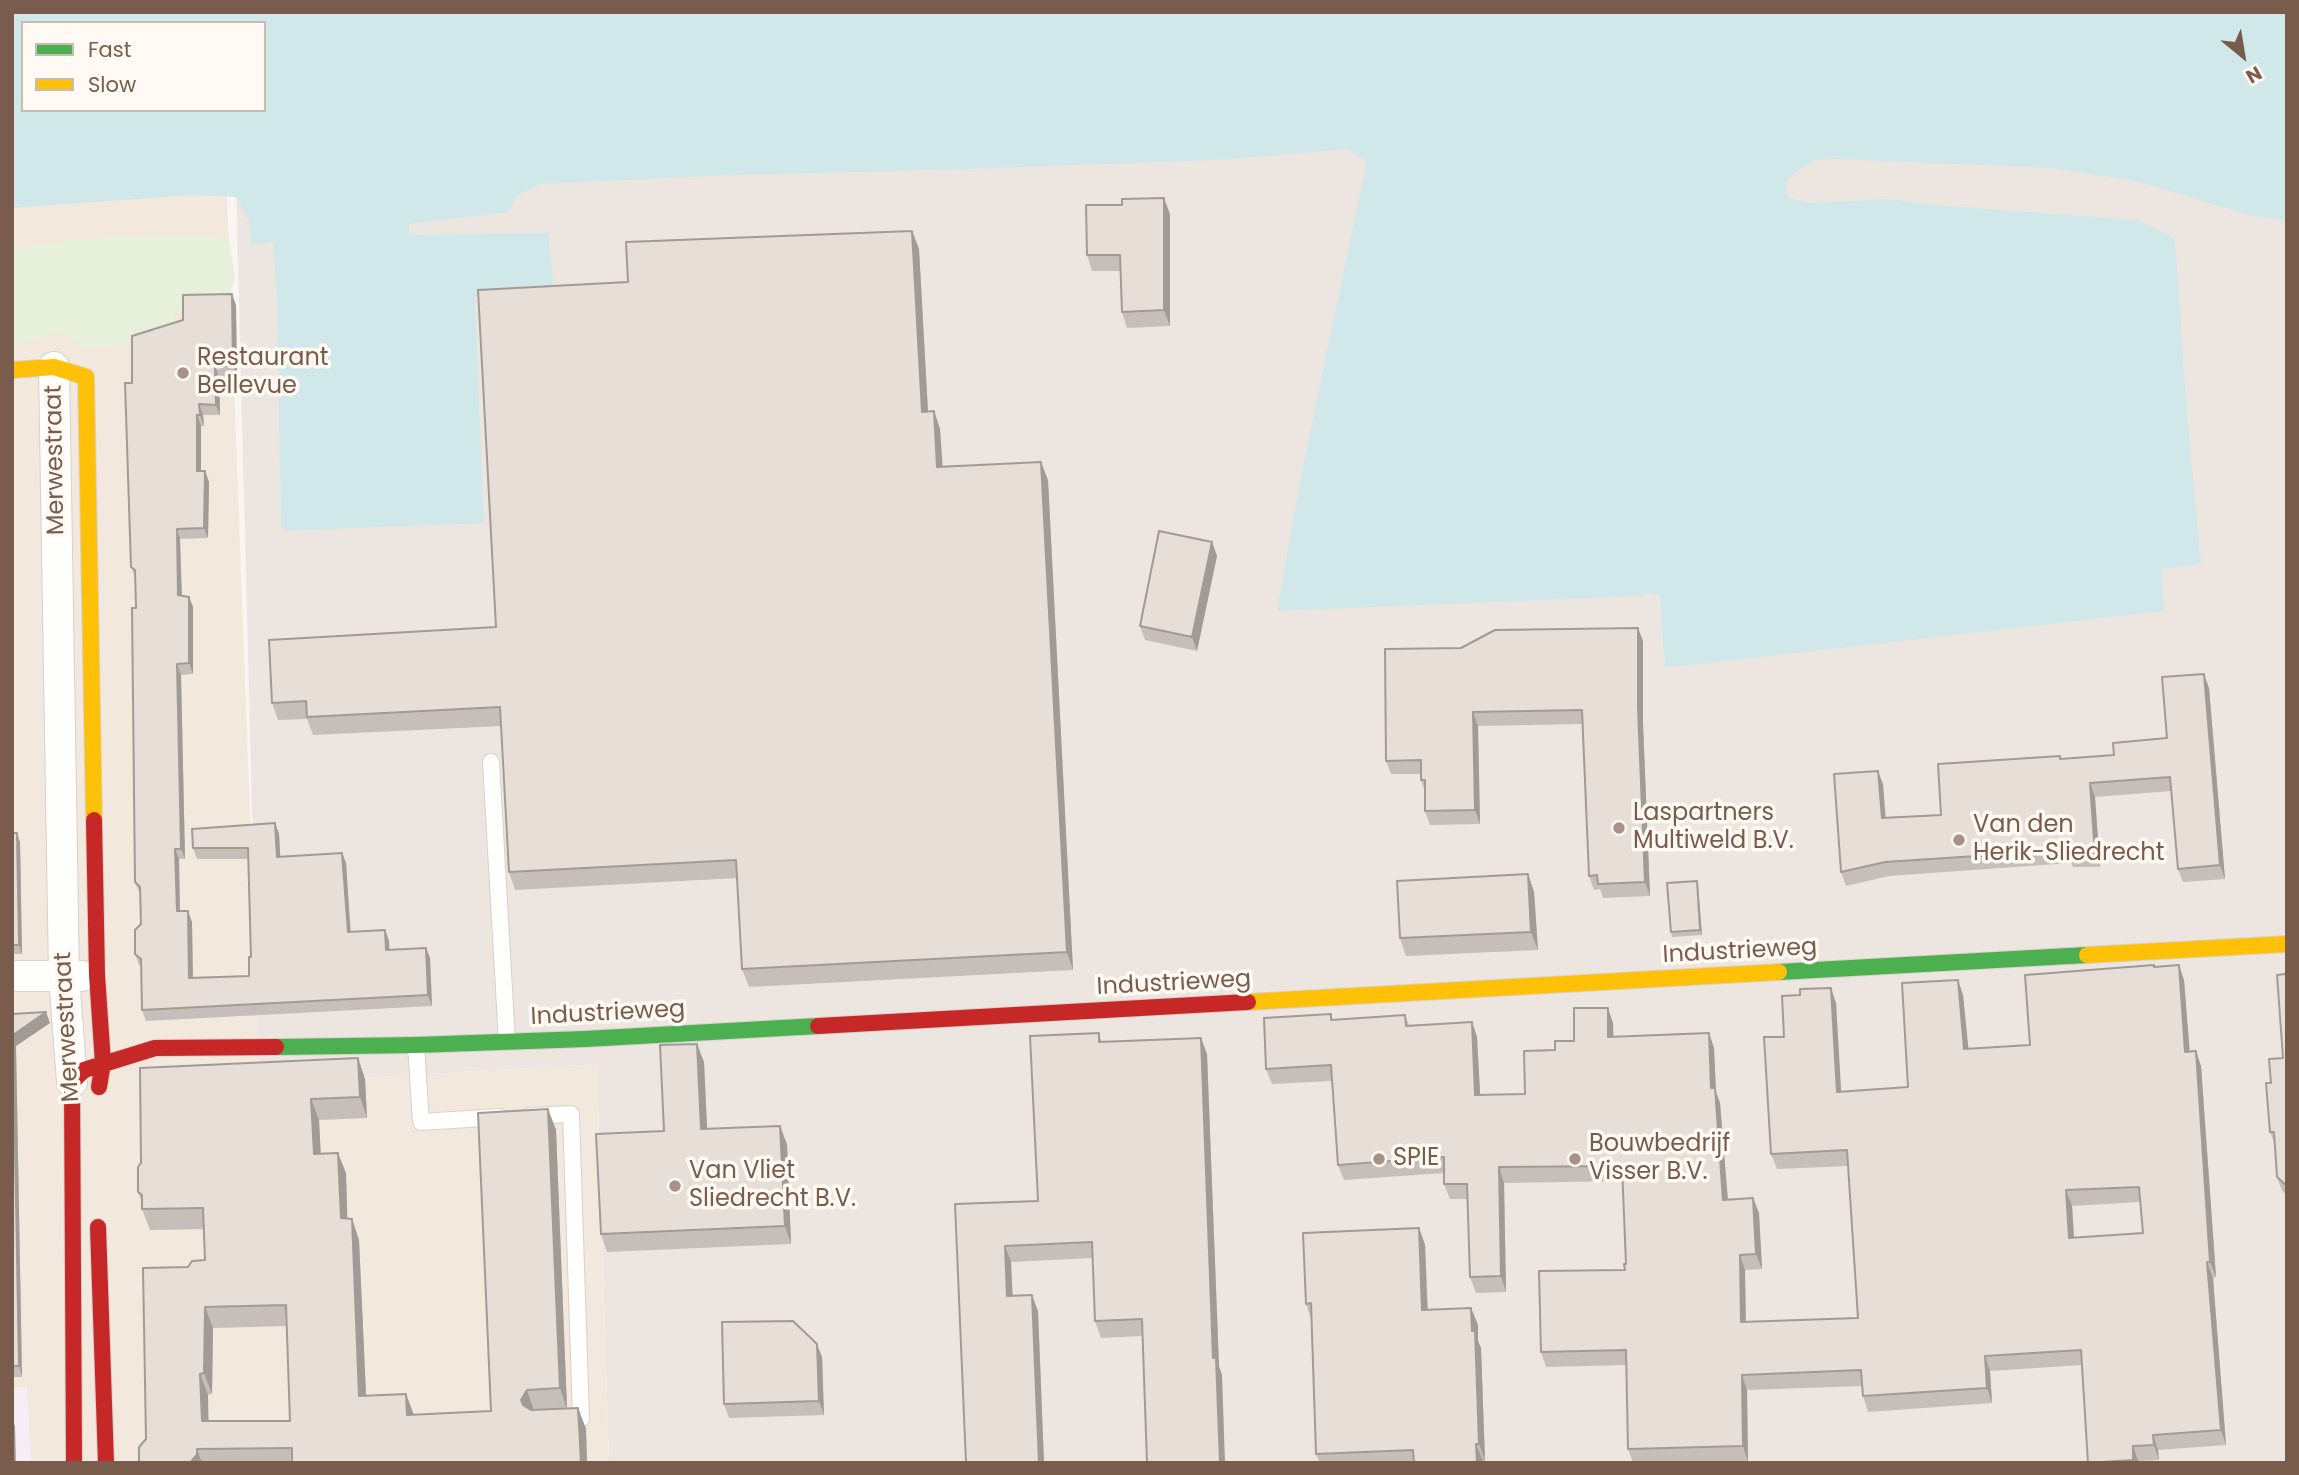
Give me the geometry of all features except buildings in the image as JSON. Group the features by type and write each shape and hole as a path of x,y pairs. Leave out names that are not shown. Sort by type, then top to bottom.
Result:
{"street":[{"path":"12,370 54,367"},
{"name":"Merwestraat","path":"74,1463 72,1082 64,977 54,367 86,377 97,975 103,1063 97,1101"},
{"name":"Industrieweg","path":"72,1082 84,1070 155,1048 416,1045 627,1037 2287,944"},
{"path":"12,976 97,975"},
{"path":"98,1212 106,1463"}],"lane":[{"path":"491,762 507,1042"},
{"path":"416,1045 421,1122 571,1114 582,1419 550,1419"}],"shaded area":[{"path":"234,112 2287,152 2287,1463 609,1463 597,1064 259,1084"},
{"path":"225,141 260,1084 597,1064 609,1463 12,1463 12,208"},
{"path":"27,1387 31,1463 12,1463 12,1388"}],"green space":[{"path":"201,235 229,241 235,277 226,307 174,312 176,339 84,349 77,340 64,334 47,334 12,347 12,250 79,239"}],"water":[{"path":"12,12 2287,12 2287,220 2253,216 2135,181 2052,168 1834,159 1816,160 1799,169 1787,180 1789,198 1809,203 1887,199 2137,220 2175,238 2187,415 2201,564 2162,569 2164,611 1665,668 1660,595 1646,593 1644,596 1277,611 1303,467 1366,165 1366,158 1358,157 1348,149 1217,160 541,184 516,196 509,212 409,224 409,235 548,233 554,293 475,297 484,523 287,531 281,527 277,298 273,242 251,245 250,223 237,197 193,195 12,208"}],"traffic: fast":[{"path":"1779,972 2087,955"},
{"path":"276,1047 585,1039 818,1026"}],"traffic: slow":[{"path":"12,370 54,367 86,377 94,820"},
{"path":"2087,955 2287,944"},
{"path":"1248,1002 1779,972"}],"traffic: jam":[{"path":"94,820 97,975 103,1063 99,1087"},
{"path":"818,1026 1248,1002"},
{"path":"74,1463 72,1082 84,1070 155,1048 276,1047"},
{"path":"98,1227 106,1463"}],"place":[{"name":"Restaurant Bellevue","path":"183,373"},
{"name":"Laspartners Multiweld B.V.","path":"1619,828"},
{"name":"Van den Herik-Sliedrecht","path":"1959,840"},
{"name":"SPIE","path":"1379,1159"},
{"name":"Bouwbedrijf Visser B.V.","path":"1575,1159"},
{"name":"Van Vliet Sliedrecht B.V.","path":"675,1186"}]}
